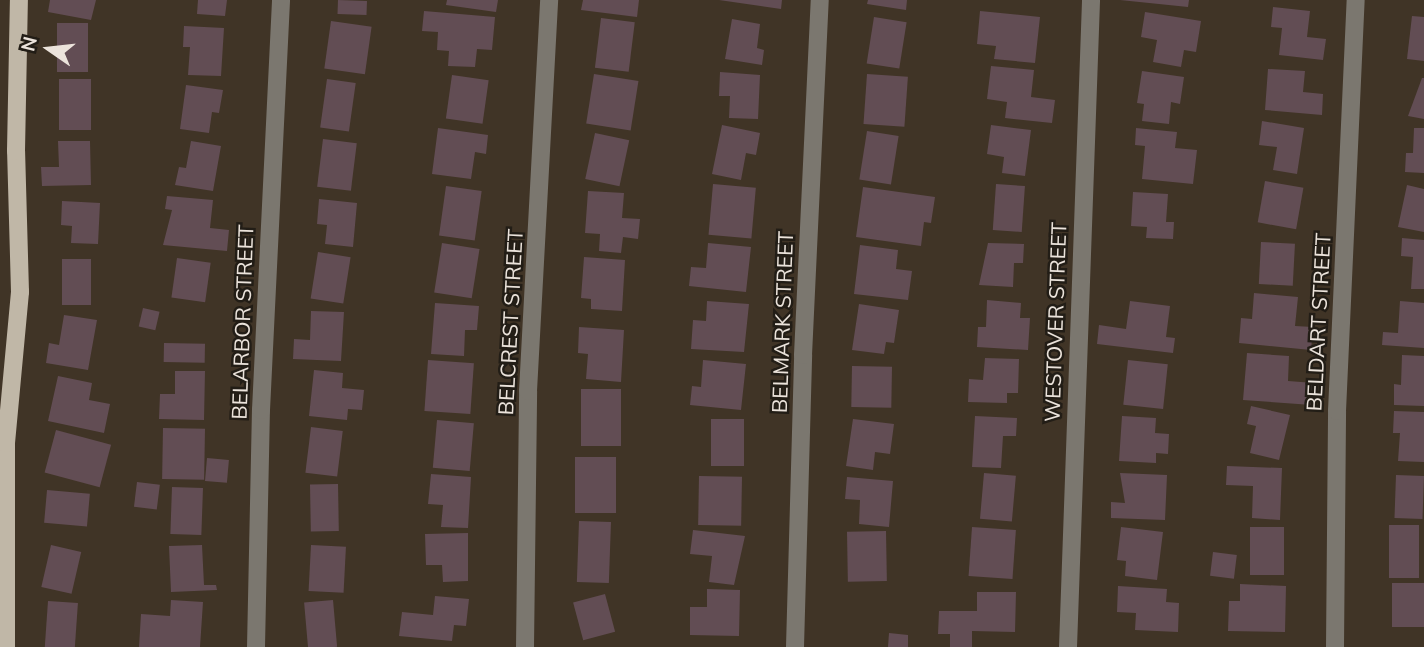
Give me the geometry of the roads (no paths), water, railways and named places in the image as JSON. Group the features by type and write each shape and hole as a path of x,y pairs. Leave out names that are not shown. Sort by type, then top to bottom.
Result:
{"main road":[{"path":"6,647 6,443 20,292 16,151 19,0"}],"street":[{"name":"BELARBOR STREET","path":"256,647 261,410 281,0"},
{"name":"BELCREST STREET","path":"525,647 528,391 549,0"},
{"name":"BELMARK STREET","path":"795,647 803,355 820,0"},
{"name":"WESTOVER STREET","path":"1068,647 1091,0"},
{"name":"BELDART STREET","path":"1335,647 1337,411 1356,0"}]}
